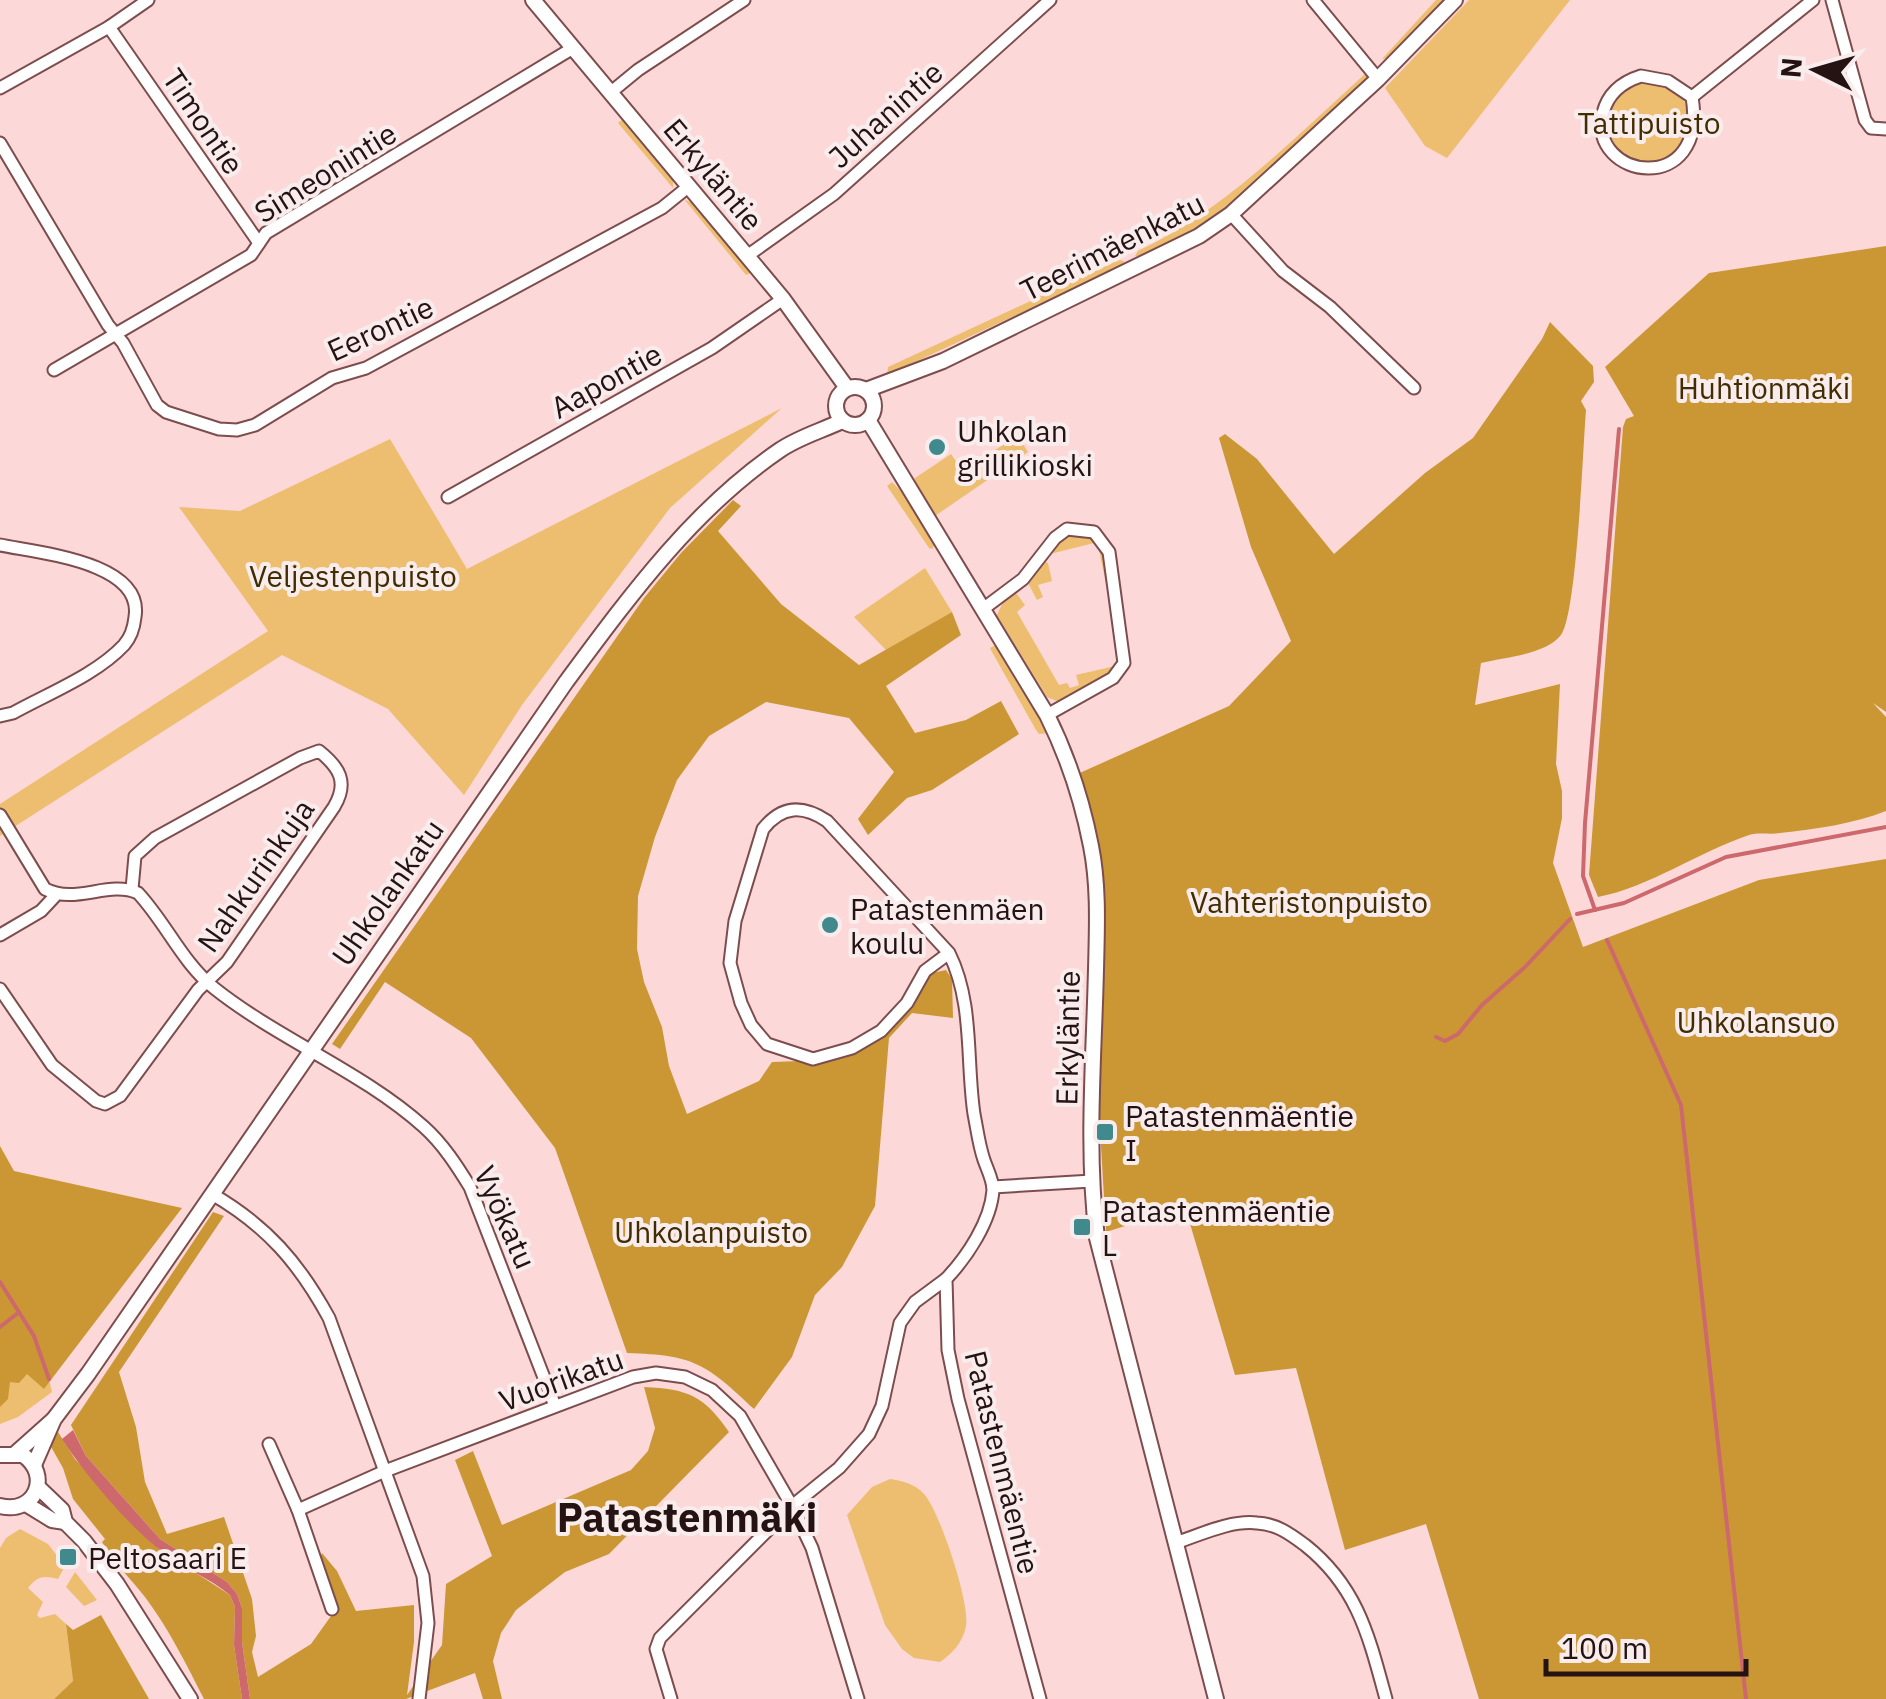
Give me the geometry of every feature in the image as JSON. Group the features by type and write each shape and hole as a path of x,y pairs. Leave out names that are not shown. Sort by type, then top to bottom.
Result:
{"street":[{"path":"0,88 148,0"},
{"name":"Erkyläntie","path":"533,0 783,299 848,388"},
{"path":"610,93 744,0"},
{"name":"Juhanintie","path":"747,256 834,194 1050,0"},
{"path":"1312,0 1378,79"},
{"name":"Teerimäenkatu","path":"866,390 884,380 899,379 1164,255 1231,214 1378,79 1455,0"},
{"path":"1692,97 1813,0"},
{"path":"1832,0 1864,120 1871,128 1886,129"},
{"name":"Timontie","path":"109,26 259,243"},
{"name":"Simeonintie","path":"54,370 251,256 266,234 573,48"},
{"path":"1654,77 1681,87 1692,97 1694,133 1687,150 1676,161 1658,169 1639,170 1608,147 1602,117 1614,90 1628,80 1654,77"},
{"name":"Eerontie","path":"0,143 158,406 219,429 238,430 255,425 332,378 366,368 662,208 688,187"},
{"path":"1231,214 1275,264 1330,307 1414,388"},
{"name":"Aapontie","path":"448,497 712,348 783,299"},
{"name":"Teerimäenkatu","path":"871,413 899,379"},
{"path":"848,388 866,390 871,413 854,426 842,421 835,406 839,395 848,388"},
{"name":"Uhkolankatu","path":"807,434 818,418 835,406"},
{"name":"Erkyläntie","path":"871,413 1064,748 1092,849 1097,926 1092,1181 1102,1264 1216,1699"},
{"name":"Uhkolankatu","path":"34,1465 54,1420 566,682 633,592 709,509 778,451 807,434 842,421"},
{"path":"983,609 1023,579 1055,538 1067,529 1094,532 1109,552 1124,663 1113,678 1047,715"},
{"path":"0,545 84,563 125,582 136,596 132,632 126,644 104,662 13,713 0,716"},
{"name":"Nahkurinkuja","path":"132,889 135,856 154,838 300,758 319,752 337,766 342,778 334,807 227,962 207,982"},
{"path":"671,1699 656,1649 660,1638 792,1506 839,1468 869,1434 882,1406 900,1323 914,1302 959,1265 987,1214 994,1187 974,1113 964,992 949,953 827,821 810,810 786,810 773,816 763,828 735,922 730,963 741,1002 767,1044 813,1058 852,1048 881,1031 907,1003 925,971 949,953"},
{"path":"0,815 45,889 69,897 132,889"},
{"name":"Vyökatu","path":"132,889 142,896 207,982 423,1126 450,1156 484,1218 555,1406"},
{"path":"0,936 41,911 56,895"},
{"path":"0,989 52,1065 105,1104 120,1096 207,982"},
{"path":"994,1187 1092,1181"},
{"path":"212,1194 264,1228 312,1287 329,1318 423,1576 427,1640 419,1699"},
{"name":"Patastenmäentie","path":"946,1278 948,1350 958,1399 1040,1699"},
{"name":"Vuorikatu","path":"298,1510 385,1470 633,1377 656,1373 686,1378 712,1390 740,1416 792,1506 812,1548 858,1699"},
{"name":"Uhkolankatu","path":"6,1451 54,1420"},
{"path":"270,1444 332,1609"},
{"path":"6,1451 34,1465 38,1487 62,1510 65,1522 117,1584 190,1699"},
{"path":"26,1504 38,1487"},
{"path":"1,1508 26,1504 52,1520 65,1522"},
{"path":"1175,1543 1255,1522 1288,1532 1335,1571 1353,1598 1368,1632 1386,1699"}],"green space":[{"path":"1436,0 1448,0 1392,57 1382,59"},
{"path":"1469,0 1570,0 1447,158 1425,146 1385,88"},
{"path":"1367,72 1367,78 1264,175 1206,223 1135,256 1231,193"},
{"name":"Tattipuisto","path":"1649,81 1665,84 1678,93 1687,106 1687,138 1678,151 1665,160 1649,163 1633,160 1620,151 1611,138 1608,122 1611,106 1620,93 1633,84"},
{"path":"623,119 673,180 673,188 618,123"},
{"path":"684,199 695,205 751,273 746,275"},
{"name":"Huhtionmäki","path":"1886,246 1886,712 1873,703 1886,717 1886,811 1834,825 1749,835 1636,885 1598,897 1589,875 1623,427 1626,419 1634,416 1605,367 1709,273"},
{"path":"1124,261 1122,266 887,375 888,367"},
{"path":"1550,322 1593,366 1594,382 1581,401 1586,410 1581,492 1567,621 1561,635 1545,647 1481,663 1475,705 1560,684 1556,764 1562,818 1553,863 1583,947 1759,880 1886,859 1886,1699 1479,1699 1426,1524 1345,1550 1296,1368 1235,1375 1185,1207 1106,1232 1095,1043 1097,926 1073,776 1229,706 1291,641 1251,547 1219,438 1225,434 1257,459 1334,554 1425,473 1473,438"},
{"name":"Veljestenpuisto","path":"782,408 670,508 522,705 464,795 388,709 282,655 0,836 0,804 268,631 179,507 240,511 390,439 467,569"},
{"path":"1018,436 1028,452 935,516 912,480 951,454 962,470"},
{"path":"892,482 907,497 936,542 932,549 887,486"},
{"name":"Uhkolanpuisto","path":"733,500 741,506 718,531 781,604 859,665 952,612 961,635 886,686 915,733 966,720 1001,701 1019,734 932,790 907,798 868,835 858,819 894,772 849,718 766,702 709,736 677,780 638,896 637,949 644,982 662,1027 669,1066 687,1114 759,1081 772,1062 829,1060 861,1042 866,1046 889,1029 932,973 946,970 952,979 953,1018 912,1013 889,1038 875,1206 842,1267 815,1295 792,1357 754,1409 698,1365 669,1356 627,1353 555,1148 471,1038 385,982 340,1049 332,1044 644,598"},
{"path":"1069,532 1089,534 1103,548 1123,646 1119,671 1059,702 1047,697 997,615 1003,602 1016,593 1025,605 1017,612 1059,685 1079,685 1076,675 1115,666 1119,647 1099,550 1094,543 1054,553 1050,550"},
{"path":"1043,561 1048,563 1052,581 1038,585 1043,597 1037,600 1028,583"},
{"path":"925,568 952,612 886,650 854,617"},
{"path":"998,644 1051,733 1039,734 1036,730 990,648"},
{"path":"0,1146 14,1171 182,1208 44,1389 27,1374 19,1383 10,1382 8,1399 0,1407"},
{"path":"213,1212 224,1216 119,1372 136,1427 145,1482 167,1534 224,1517 252,1599 256,1636 252,1652 258,1677 311,1644 331,1616 316,1572 322,1553 337,1571 356,1611 414,1605 407,1695 442,1645 446,1584 492,1556 455,1460 473,1451 502,1525 631,1470 648,1451 655,1428 644,1387 694,1397 712,1410 729,1432 609,1554 565,1572 516,1610 501,1633 493,1661 502,1699 483,1699 475,1673 406,1699 250,1699 242,1608 237,1594 227,1582 160,1539 86,1456 71,1425"},
{"path":"0,1282 52,1392 18,1417 0,1424"},
{"path":"58,1432 75,1459 159,1549 230,1595 235,1607 234,1645 242,1699 204,1699 162,1622 73,1499 50,1445"},
{"path":"890,1479 917,1488 931,1504 959,1579 966,1626 957,1647 940,1662 914,1658 902,1649 885,1625 847,1515 872,1487"},
{"path":"20,1529 48,1544 65,1566 58,1579 41,1577 28,1588 43,1602 37,1615 40,1618 55,1614 66,1624 73,1681 54,1699 0,1699 0,1548 6,1538"},
{"path":"75,1572 97,1600 84,1606 66,1587"},
{"path":"101,1615 149,1699 54,1699 73,1681 66,1624 73,1630"}],"shaded area":[{"path":"73,1430 86,1456 160,1539 227,1582 237,1594 242,1608 250,1699 242,1699 234,1645 235,1607 230,1595 163,1552 123,1515 62,1439"}],"waterway":[{"path":"1595,910 1583,876 1585,823 1619,429"},
{"path":"1577,914 1624,903 1726,857 1886,827"},
{"path":"1436,1037 1445,1041 1458,1034 1482,1005 1570,919"},
{"path":"1607,940 1681,1105 1746,1699"},
{"path":"0,1282 34,1336 49,1379"},
{"path":"0,1327 18,1313"}],"place":[{"name":"Uhkolan grillikioski","path":"937,447"},
{"name":"Patastenmäen koulu","path":"830,925"},
{"name":"Patastenmäentie I","path":"1105,1132"},
{"name":"Patastenmäentie L","path":"1082,1227"},
{"name":"Peltosaari E","path":"68,1557"}],"district":[{"name":"Patastenmäki","path":"687,1517"}],"park label":[{"name":"Vahteristonpuisto","path":"1309,901"},
{"name":"Uhkolansuo","path":"1756,1021"}]}
